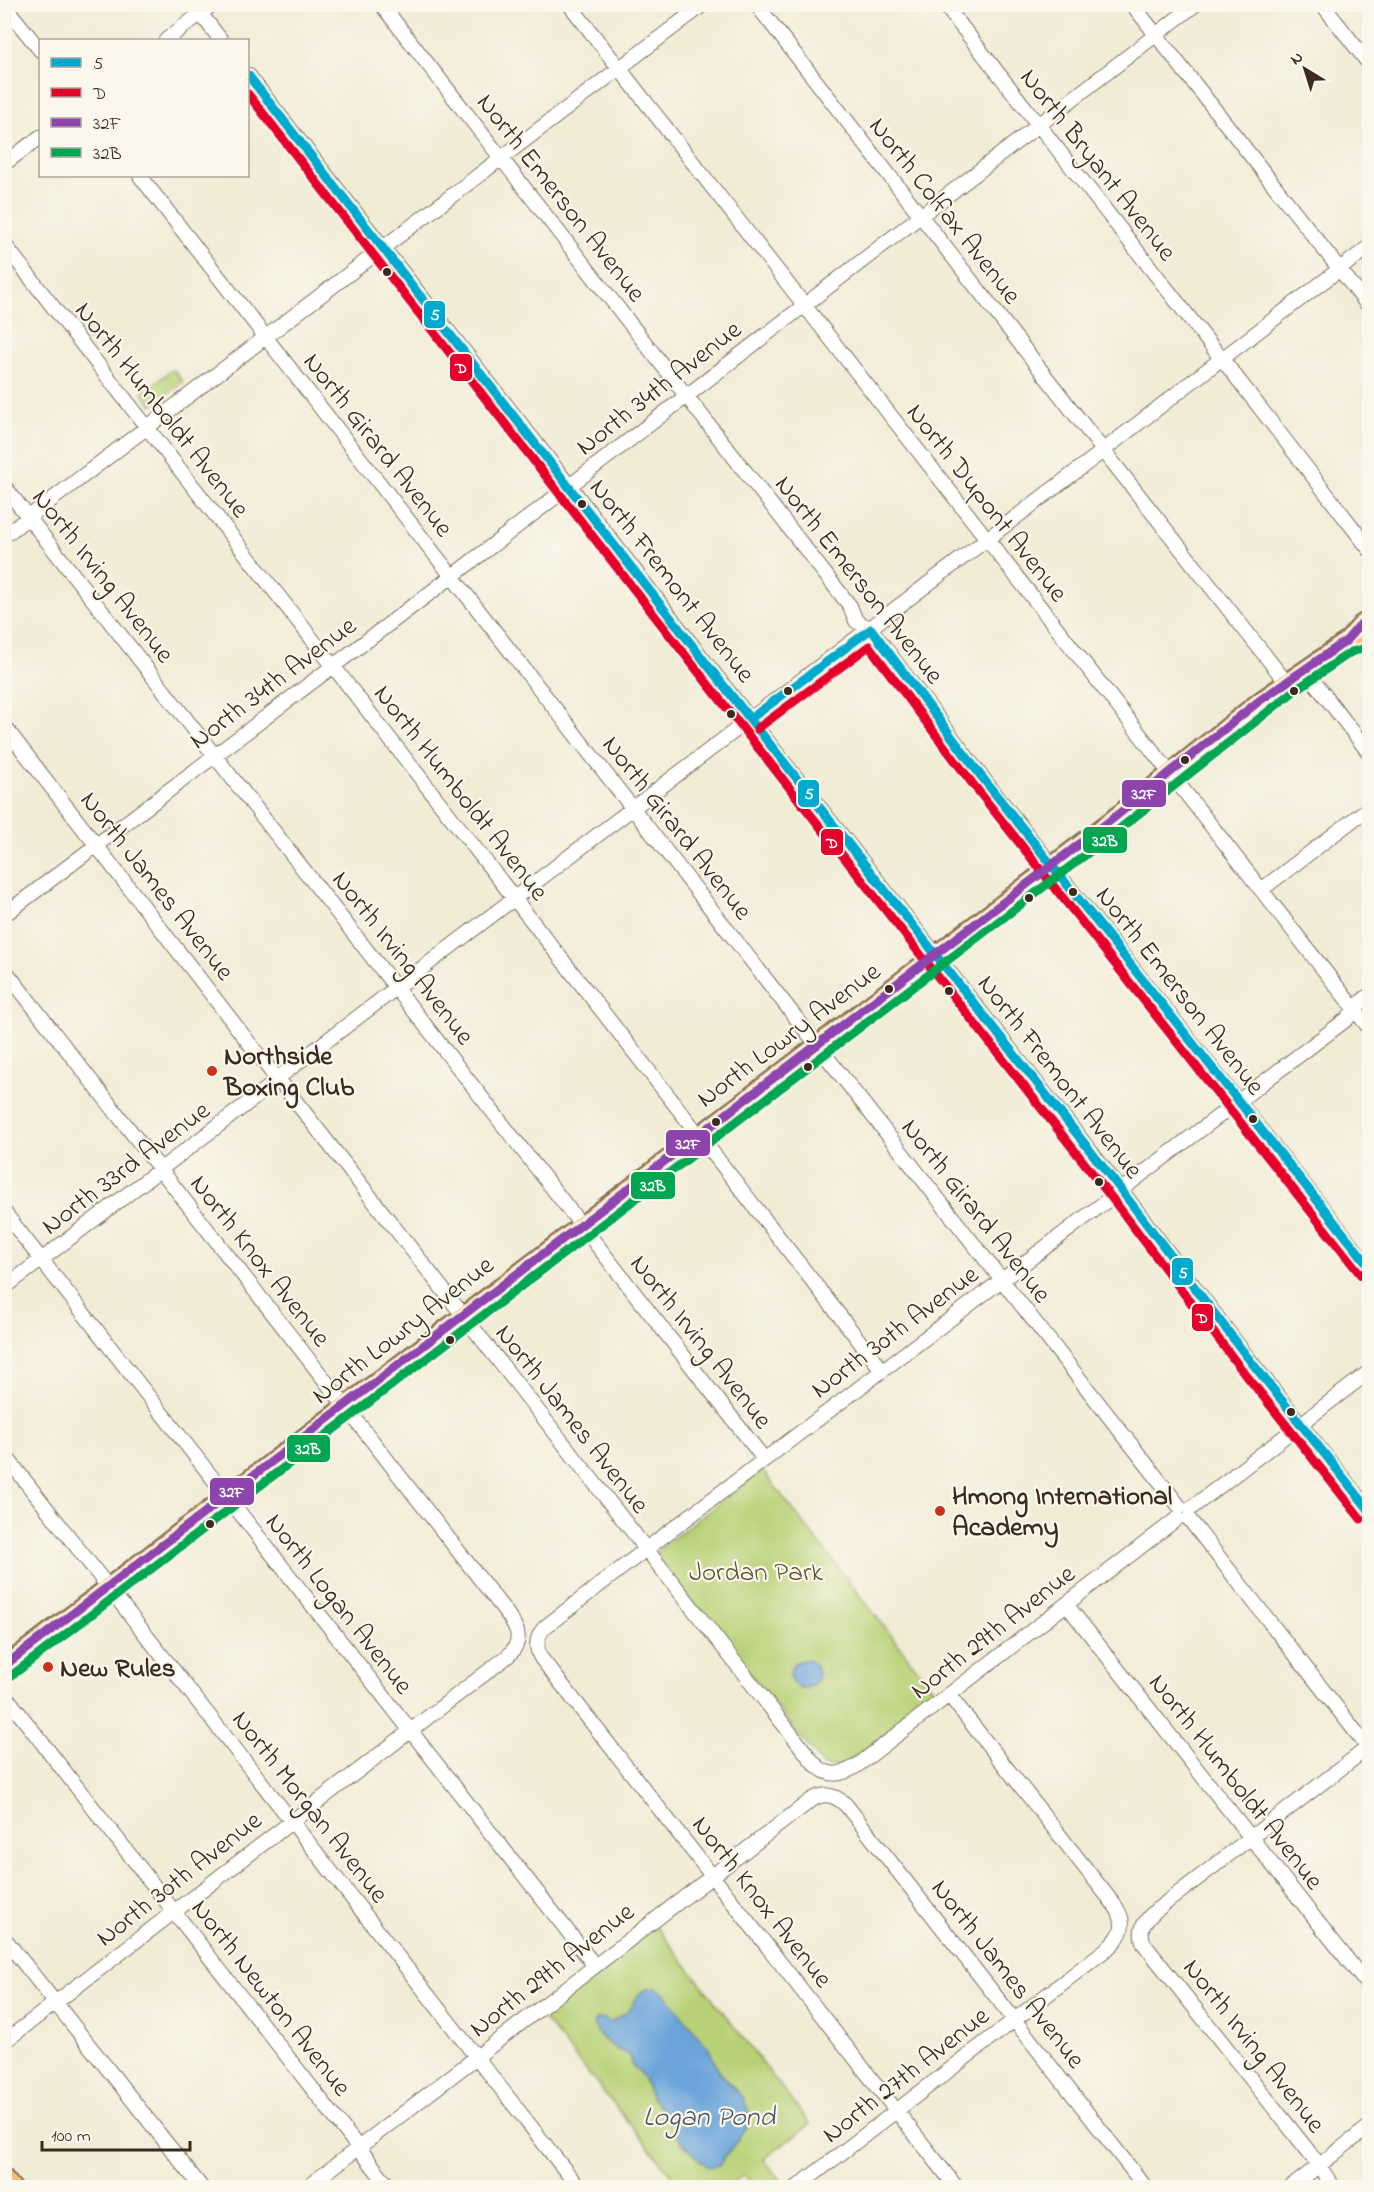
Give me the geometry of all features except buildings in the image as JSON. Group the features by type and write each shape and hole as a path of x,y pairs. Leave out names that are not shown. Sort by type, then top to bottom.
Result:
{"main road":[{"name":"North Lowry Avenue","path":"4,1666 1170,774 1286,681 1346,641 1361,624 1370,618"},
{"name":"North Lowry Avenue","path":"1346,641 1370,634"},
{"path":"4,2177 12,2187"}],"street":[{"path":"167,39 196,9 213,4"},
{"name":"North Emerson Avenue","path":"381,4 850,606 856,621 871,629 981,776 1370,1268"},
{"name":"North Dupont Avenue","path":"569,4 1370,1029"},
{"path":"4,536 148,429 704,4"},
{"name":"North Colfax Avenue","path":"756,4 1286,681"},
{"name":"North Bryant Avenue","path":"944,4 1370,550"},
{"path":"1132,4 1370,308"},
{"name":"North 34th Avenue","path":"4,915 570,486 1196,4"},
{"path":"1322,4 1370,66"},
{"path":"4,5 39,49"},
{"path":"196,9 219,39"},
{"name":"North Fremont Avenue","path":"249,76 1121,1190 1370,1512"},
{"path":"4,164 39,138"},
{"name":"North Girard Avenue","path":"141,177 817,1045 1369,1748"},
{"name":"North Humboldt Avenue","path":"4,243 882,1370"},
{"name":"North 33rd Avenue","path":"4,1288 162,1170 278,1079 871,629 1370,246"},
{"name":"North Irving Avenue","path":"4,486 764,1459"},
{"path":"1305,670 1370,754"},
{"name":"North James Avenue","path":"4,726 645,1550 813,1762 822,1771 832,1775"},
{"path":"1261,890 1370,807"},
{"name":"North Knox Avenue","path":"4,969 513,1622 518,1629 518,1639"},
{"name":"North 30th Avenue","path":"537,1641 545,1627 1347,1019 1370,995"},
{"name":"North Logan Avenue","path":"4,1212 595,1966"},
{"name":"North 29th Avenue","path":"832,1775 841,1774 858,1765 1370,1371"},
{"name":"North Morgan Avenue","path":"4,1454 579,2187"},
{"name":"North Humboldt Avenue","path":"1066,1604 1370,1988"},
{"name":"North 30th Avenue","path":"4,2042 508,1656 518,1639"},
{"name":"North Knox Avenue","path":"537,1641 541,1658 957,2187"},
{"name":"North Newton Avenue","path":"4,1694 390,2187"},
{"name":"North 27th Avenue","path":"796,2187 1108,1948 1119,1937 1122,1928 1122,1918 1116,1907 949,1695"},
{"path":"1250,1838 1369,1748"},
{"name":"North 29th Avenue","path":"306,2187 810,1801 822,1795 829,1795"},
{"name":"North James Avenue","path":"829,1795 846,1805 1146,2187"},
{"name":"North Irving Avenue","path":"1250,1838 1154,1912 1146,1920 1141,1930 1142,1939 1149,1951 1334,2187"},
{"path":"4,1938 202,2187"},
{"path":"1290,2187 1370,2126"}],"green space":[{"path":"173,369 183,382 152,405 142,393"},
{"name":"Jordan Park","path":"762,1470 937,1694 844,1765 830,1767 822,1764 657,1558 658,1550"},
{"path":"656,1926 810,2124 764,2159 785,2187 754,2187 745,2175 727,2187 681,2187 540,2014"}],"water":[{"path":"804,1660 814,1664 818,1674 814,1684 804,1688 794,1684 790,1674 794,1664"},
{"name":"Logan Pond","path":"649,1988 658,1988 665,1994 709,2049 718,2070 742,2097 749,2112 749,2124 719,2165 708,2167 684,2145 671,2121 651,2097 638,2070 632,2066 629,2055 607,2043 599,2034 594,2023 598,2019 605,2019 609,2023 623,2015 639,1995"}],"transit line":[{"name":"5","path":"249,76 709,667 1121,1190 1248,1358 1370,1511"},
{"name":"D","path":"249,95 1111,1197 1238,1365 1361,1519"},
{"name":"32F","path":"4,1666 1111,820 1259,701 1346,641 1361,624 1370,618"},
{"name":"5","path":"871,629 981,776 1370,1267"},
{"name":"5","path":"750,719 871,629"},
{"name":"D","path":"757,729 869,646 972,783 1361,1275"},
{"name":"32B","path":"11,1676 1118,830 1293,692 1351,652 1370,647"}],"place":[{"name":"Northside Boxing Club","path":"212,1071"},
{"name":"Hmong International Academy","path":"940,1511"},
{"name":"New Rules","path":"48,1667"}]}
